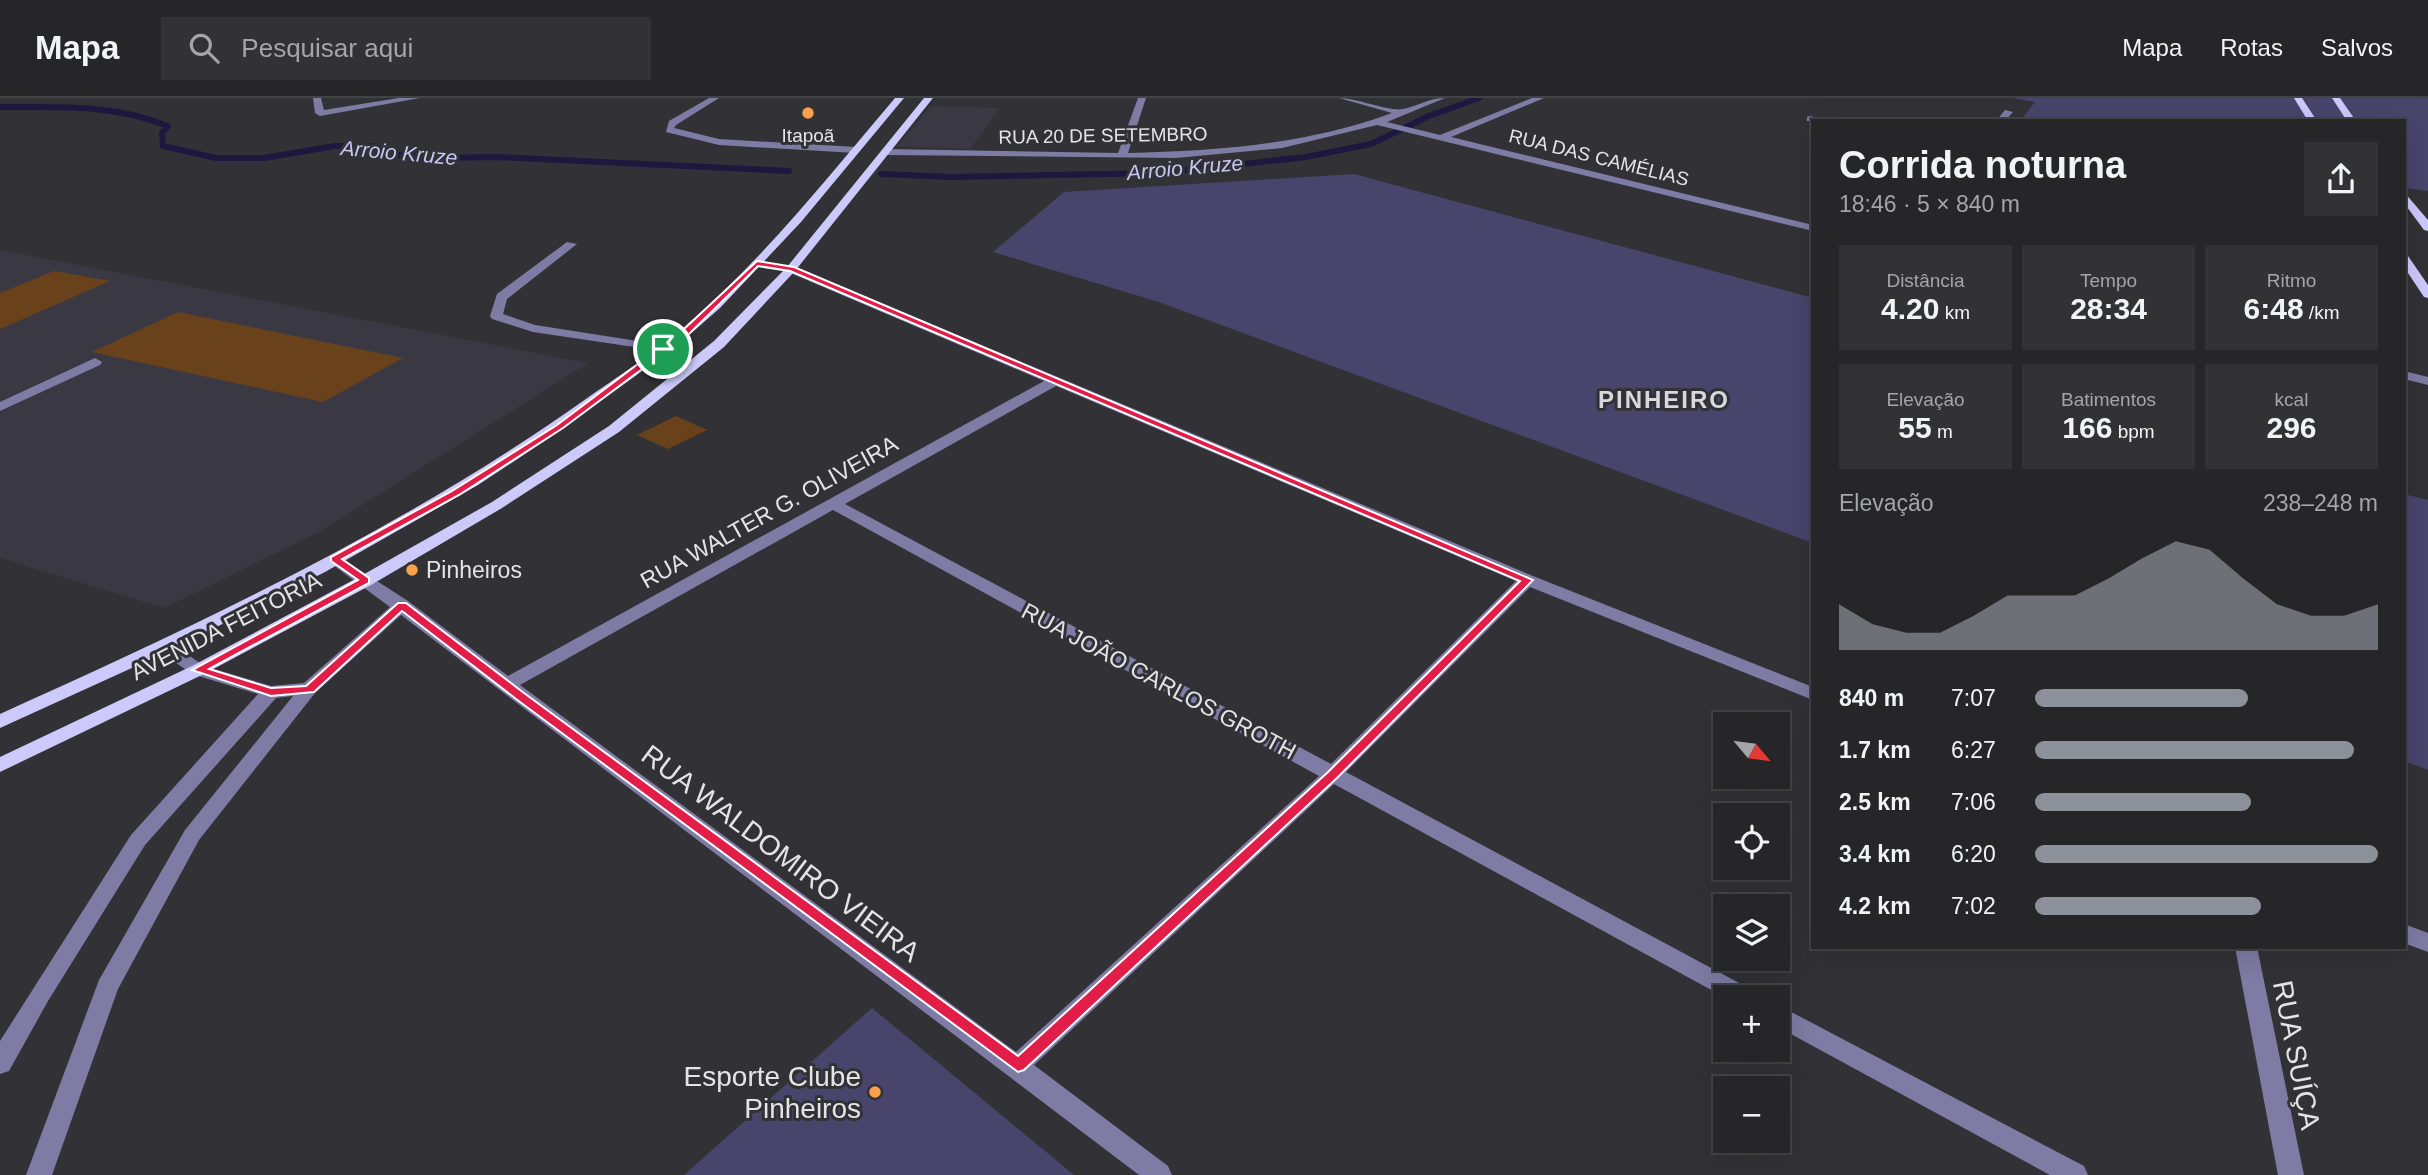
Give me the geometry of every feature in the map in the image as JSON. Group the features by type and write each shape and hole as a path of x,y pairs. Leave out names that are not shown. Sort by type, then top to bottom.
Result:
{"main road":[{"name":"AVENIDA FEITORIA","path":"0,722 164,647 335,559 455,493 560,426 686,332 757,264 900,98"},
{"name":"AVENIDA FEITORIA","path":"0,765 198,670 365,581 497,505 614,429 719,344 791,269 929,98"},
{"path":"2298,98 2313,119"},
{"path":"2336,98 2351,119"},
{"path":"852,154 882,156"},
{"path":"2406,198 2428,228"},
{"path":"2406,261 2428,295"}],"street":[{"path":"317,98 320,113 416,98"},
{"path":"715,98 672,123 669,130 719,142 852,154"},
{"path":"1122,156 1143,98"},
{"path":"1343,98 1403,113"},
{"name":"RUA 20 DE SETEMBRO","path":"882,156 1176,155 1282,145 1377,122 1441,98"},
{"path":"1440,138 1540,98"},
{"path":"2002,119 2008,112"},
{"name":"RUA DAS CAMÉLIAS","path":"1377,122 1811,228"},
{"path":"571,244 501,297 496,316 533,328 663,349"},
{"path":"757,264 791,269 1527,580 1811,693"},
{"path":"0,407 95,362"},
{"path":"2406,376 2428,381"},
{"name":"RUA WALTER G. OLIVEIRA","path":"506,685 1056,380"},
{"name":"RUA JOÃO CARLOS GROTH","path":"832,503 1722,985"},
{"name":"RUA WALDOMIRO VIEIRA","path":"335,559 402,606 1018,1065 1159,1175"},
{"path":"1018,1065 1332,775 1527,580"},
{"path":"39,1175 107,987 192,835 309,689 402,606"},
{"path":"164,647 198,670 271,692 309,689"},
{"path":"0,1063 138,840 271,692"},
{"path":"2406,934 2428,943"},
{"name":"RUA SUÍÇA","path":"2246,949 2291,1175"},
{"path":"1790,1021 2075,1175"}],"shaded area":[{"path":"2012,98 2428,98 2428,191 2406,188 2406,119 2022,119 2035,102"},
{"path":"931,106 1000,108 970,149 897,146"},
{"path":"1354,174 1811,297 1811,542 1159,302 993,252 1064,192"},
{"path":"0,250 588,363 321,531 164,608 0,558"},
{"path":"2406,494 2428,500 2428,770 2406,761"},
{"name":"Esporte Clube Pinheiros","path":"872,1008 1074,1175 684,1175"}],"building":[{"path":"54,271 110,281 0,329 0,293"},
{"path":"178,312 403,358 323,402 92,352"},
{"path":"676,416 707,430 668,449 637,435"}],"waterway":[{"name":"Arroio Kruze","path":"881,174 951,177 1158,173 1306,157 1371,144 1429,116 1479,98"},
{"name":"Arroio Kruze","path":"0,107 86,108 127,114 168,126 162,133 163,146 216,158 264,158 335,146 376,146 386,154 435,158 497,157 789,171"}],"place":[{"name":"Itapoã","path":"808,113"},
{"name":"Pinheiros","path":"412,570"},
{"name":"Esporte Clube Pinheiros","path":"875,1092"}],"district":[{"name":"PINHEIRO","path":"1664,400"}],"route":[{"path":"757,264 791,269 1527,580 1332,775 1018,1065 402,606 309,689 271,692 198,670 365,581 335,559 455,493 560,426 663,349 686,332 757,264"}]}
